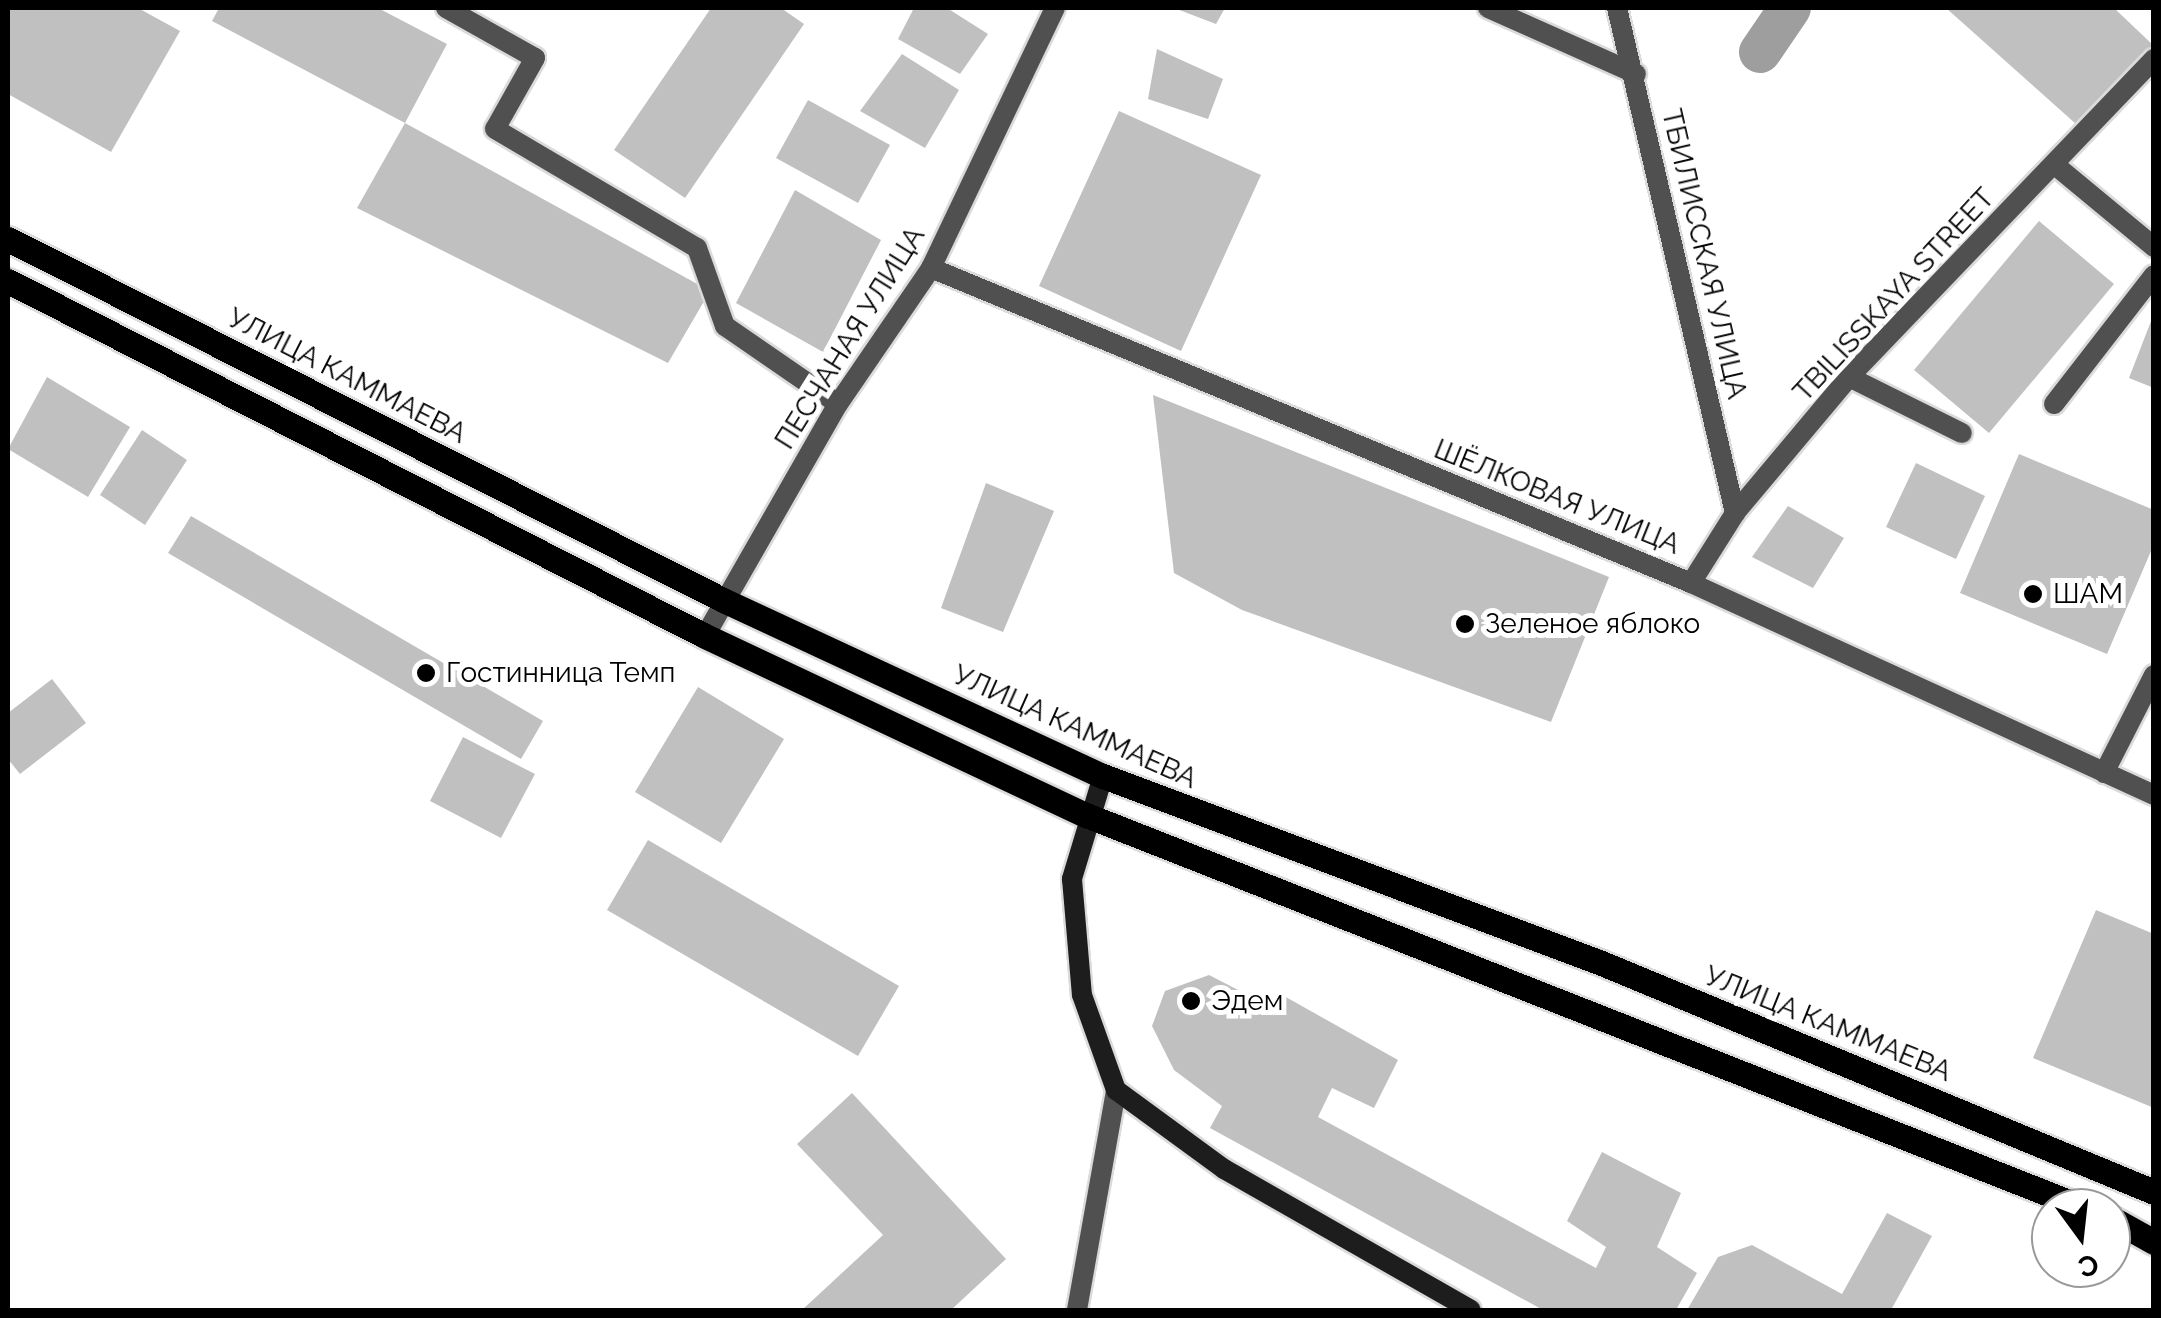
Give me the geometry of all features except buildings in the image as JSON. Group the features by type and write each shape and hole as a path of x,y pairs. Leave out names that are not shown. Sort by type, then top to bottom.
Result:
{"main road":[{"name":"УЛИЦА КАММАЕВА","path":"8,238 723,600 1103,776 1599,962 2154,1192"},
{"path":"8,280 705,636 1086,815 2033,1188"},
{"path":"2131,1229 2154,1242"}],"street":[{"path":"446,8 536,58 494,130 697,248 725,326 838,404"},
{"name":"ПЕСЧАНАЯ УЛИЦА","path":"705,636 838,404 931,268 1055,8"},
{"path":"1488,8 1636,74"},
{"name":"ТБИЛИССКАЯ УЛИЦА","path":"1618,8 1735,513"},
{"name":"TBILISSKAYA STREET","path":"1691,583 1735,513 1849,377 2154,60"},
{"path":"2056,165 2154,246"},
{"name":"ШЁЛКОВАЯ УЛИЦА","path":"931,268 1691,583 2154,795"},
{"path":"2054,404 2154,276"},
{"path":"1849,377 1962,433"},
{"path":"2104,773 2154,675"},
{"path":"1077,1310 1116,1090 1082,995 1072,878 1086,815 1103,776"},
{"path":"1116,1090 1224,1169 1471,1310"}],"waterway":[{"path":"1760,52 1790,8"}],"place":[{"name":"ШАМ","path":"2033,594"},
{"name":"Зеленое яблоко","path":"1465,624"},
{"name":"Гостинница Темп","path":"426,673"},
{"name":"Эдем","path":"1191,1001"}]}
